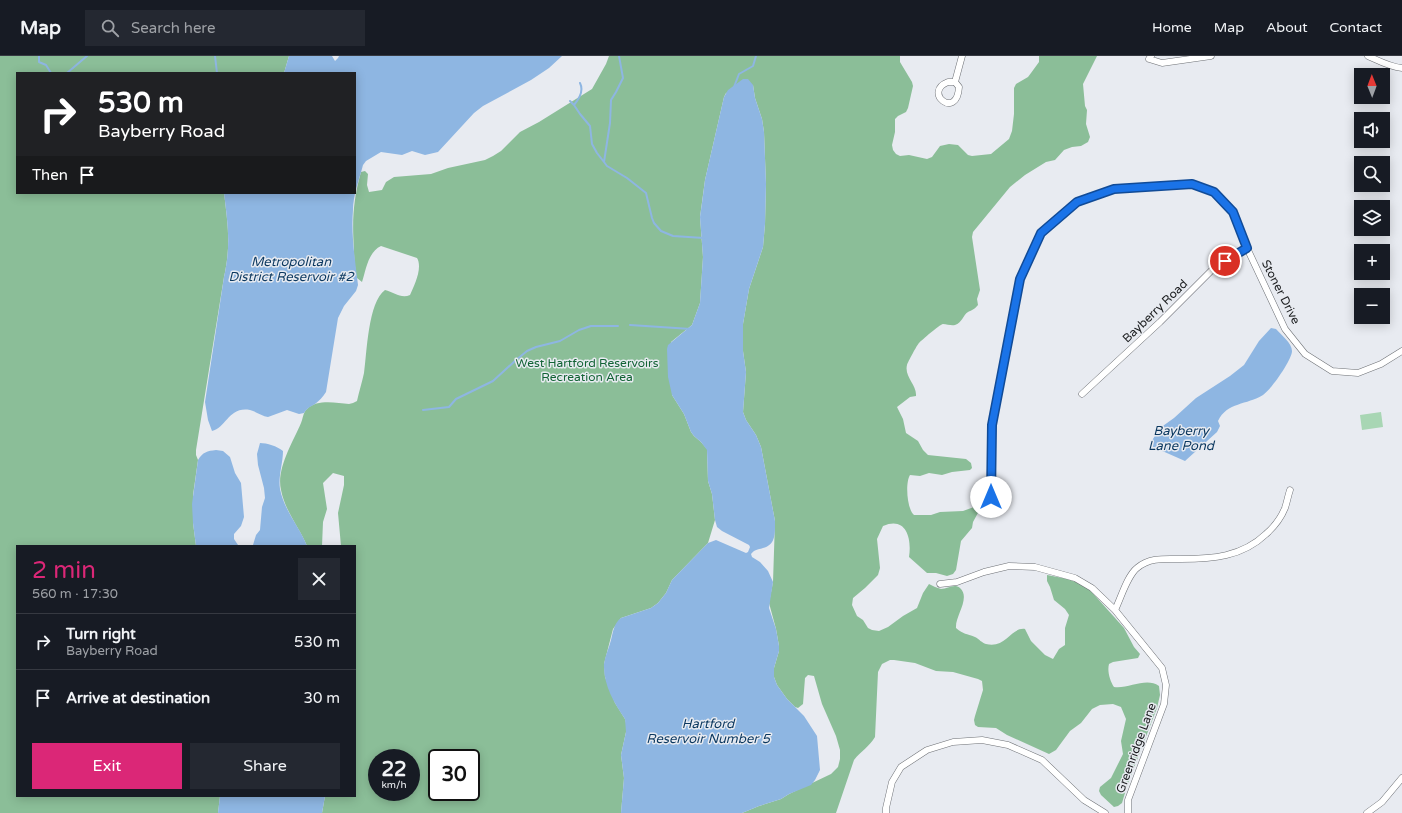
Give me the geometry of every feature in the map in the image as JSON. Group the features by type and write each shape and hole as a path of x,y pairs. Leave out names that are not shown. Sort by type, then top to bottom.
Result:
{"street":[{"path":"956,82 962,56"},
{"path":"1150,58 1162,64 1211,56"},
{"path":"1368,56 1381,62 1402,68"},
{"name":"Stoner Drive","path":"991,497 992,425 1020,279 1041,233 1077,202 1114,189 1192,184 1214,192 1233,212 1247,248 1285,329 1305,354 1332,370 1358,373 1381,364 1402,351"},
{"name":"Bayberry Road","path":"1082,394 1160,322 1214,268 1247,248"},
{"path":"1114,610 1132,573 1144,563 1151,560 1161,559 1220,558 1245,550 1258,542 1275,525 1285,507 1290,490"},
{"name":"Greenridge Lane","path":"940,584 957,582 984,572 1009,566 1035,567 1075,578 1092,588 1114,610 1162,668 1166,685 1164,704 1128,800 1128,813"},
{"path":"886,813 892,782 901,767 927,750 953,742 982,740 1008,745 1042,760 1084,800 1105,813"},
{"path":"1367,813 1382,802 1402,778"}],"green space":[{"path":"0,56 289,56 284,72 16,72 16,194 224,194 228,225 228,255 196,450 198,460 193,495 193,523 196,545 16,545 16,797 220,797 218,813 0,813"},
{"name":"West Hartford Reservoirs Recreation Area","path":"609,56 900,56 900,62 913,86 906,112 895,119 895,132 892,145 896,154 900,156 909,155 927,159 932,157 940,146 949,144 958,145 968,155 972,156 991,154 1009,139 1012,131 1014,114 1014,88 1016,84 1028,77 1039,62 1039,56 1097,56 1083,84 1085,106 1087,110 1086,124 1090,137 1088,142 1081,146 1064,150 1055,160 1046,162 1025,175 1010,187 973,232 972,237 980,290 977,299 978,305 966,313 957,324 943,324 927,336 918,344 907,365 907,373 915,388 916,396 910,397 897,407 903,419 906,433 918,441 928,455 966,459 971,463 972,468 970,470 942,475 929,473 920,476 910,475 908,479 908,502 914,515 931,515 940,512 963,511 974,507 978,509 979,511 973,522 972,528 961,541 956,570 953,574 947,576 936,573 927,573 909,557 910,550 908,536 902,526 891,524 883,526 877,539 880,568 878,575 853,598 852,605 857,616 863,620 868,628 879,631 888,627 917,608 923,593 929,584 941,589 955,586 960,588 964,597 956,623 956,628 963,633 993,645 1003,641 1020,629 1025,629 1031,641 1045,655 1053,659 1059,649 1065,645 1065,628 1069,615 1065,609 1054,600 1047,581 1047,575 1068,579 1089,589 1124,628 1134,647 1140,654 1138,658 1109,664 1109,676 1114,687 1143,683 1159,686 1160,695 1157,708 1122,803 1114,807 1101,795 1099,791 1100,787 1111,778 1123,754 1121,741 1126,719 1121,707 1113,704 1100,705 1092,709 1081,723 1070,731 1056,750 1049,754 1007,735 996,728 978,727 975,725 974,720 983,690 982,681 953,672 936,671 915,663 890,660 882,664 878,672 875,737 854,760 836,813 742,813 781,799 831,774 838,767 840,759 840,750 836,736 822,704 814,676 808,675 805,678 803,704 798,708 787,699 777,685 774,677 774,668 779,646 769,603 773,582 775,521 761,447 743,412 746,372 743,351 743,324 749,289 763,247 765,224 766,184 764,132 753,85 726,93 724,97 705,180 700,217 703,257 700,303 692,325 671,342 672,395 684,414 691,432 707,449 708,481 712,494 715,520 708,543 672,580 666,593 658,603 651,608 621,618 613,629 604,664 605,677 615,703 626,723 626,732 621,755 624,778 621,813 322,813 325,797 356,797 356,545 341,545 338,513 344,485 344,476 333,473 323,483 327,509 323,522 322,545 306,545 283,498 280,482 281,473 286,456 307,409 321,403 349,404 357,401 364,373 369,328 379,296 385,290 401,296 410,295 414,287 419,267 417,258 381,246 373,252 370,257 362,282 357,278 354,257 353,220 356,192 361,172 365,171 368,174 367,185 369,192 382,190 386,182 394,177 431,174 448,168 485,160 501,151 520,132 592,89"},
{"path":"1381,412 1383,427 1362,430 1360,415"}],"water":[{"name":"Metropolitan District Reservoir #2","path":"289,56 332,56 335,61 339,56 562,56 549,68 531,80 483,106 474,113 438,152 425,155 412,151 402,155 381,152 366,161 363,165 356,190 356,72 284,72"},
{"name":"Hartford Reservoir Number 5","path":"743,79 748,79 753,85 755,98 762,119 766,184 763,247 749,289 743,324 743,351 746,372 743,412 761,447 775,521 775,534 773,541 767,546 755,550 751,554 752,557 760,562 768,571 773,582 769,608 776,629 779,646 774,668 774,677 777,685 787,699 804,716 817,736 820,770 811,785 781,799 742,813 621,813 624,778 621,755 626,732 625,719 610,693 604,671 604,664 615,625 621,618 651,608 658,603 666,593 672,580 708,543 716,540 746,553 750,547 717,527 712,494 708,481 707,450 691,432 684,414 672,395 668,377 667,349 668,345 692,325 700,303 703,257 700,217 705,180 724,97 728,90"},
{"name":"Metropolitan District Reservoir #2","path":"224,194 355,194 353,204 353,238 358,285 356,291 344,306 338,318 326,392 324,396 304,413 299,414 287,410 268,417 250,410 237,411 232,414 221,426 212,431 208,420 205,402 228,255 228,225"},
{"name":"Bayberry Lane Pond","path":"1271,328 1276,329 1286,339 1292,348 1292,351 1285,368 1263,395 1227,410 1218,421 1220,426 1217,432 1185,461 1151,446 1151,442 1160,428 1174,418 1196,398 1244,365 1259,341"},
{"path":"260,443 272,445 283,451 280,480 282,497 307,545 253,545 256,535 260,530 262,507 265,498 257,454"},
{"path":"223,451 230,457 235,473 241,483 244,517 241,526 234,534 234,539 238,545 196,545 192,504 198,460 206,452"},
{"path":"220,797 325,797 322,813 218,813"}],"waterway":[{"path":"39,56 39,62 46,65 50,72"},
{"path":"68,72 87,56"},
{"path":"215,56 217,72"},
{"path":"619,56 623,78 611,100 610,123 604,162 607,166 627,178 646,193 652,218 654,223 661,231 673,236 704,238"},
{"path":"734,87 739,74 753,66 756,56"},
{"path":"580,83 582,89 581,94 574,105 590,126 592,144 604,162"},
{"path":"570,101 574,105"},
{"path":"630,325 691,329"},
{"path":"423,410 449,407 456,399 493,381 527,351 536,347 560,341 579,330 591,326 618,326"}],"route":[{"path":"991,497 992,425 1020,279 1041,233 1077,202 1114,189 1192,184 1214,192 1233,212 1247,248 1225,261"}]}
